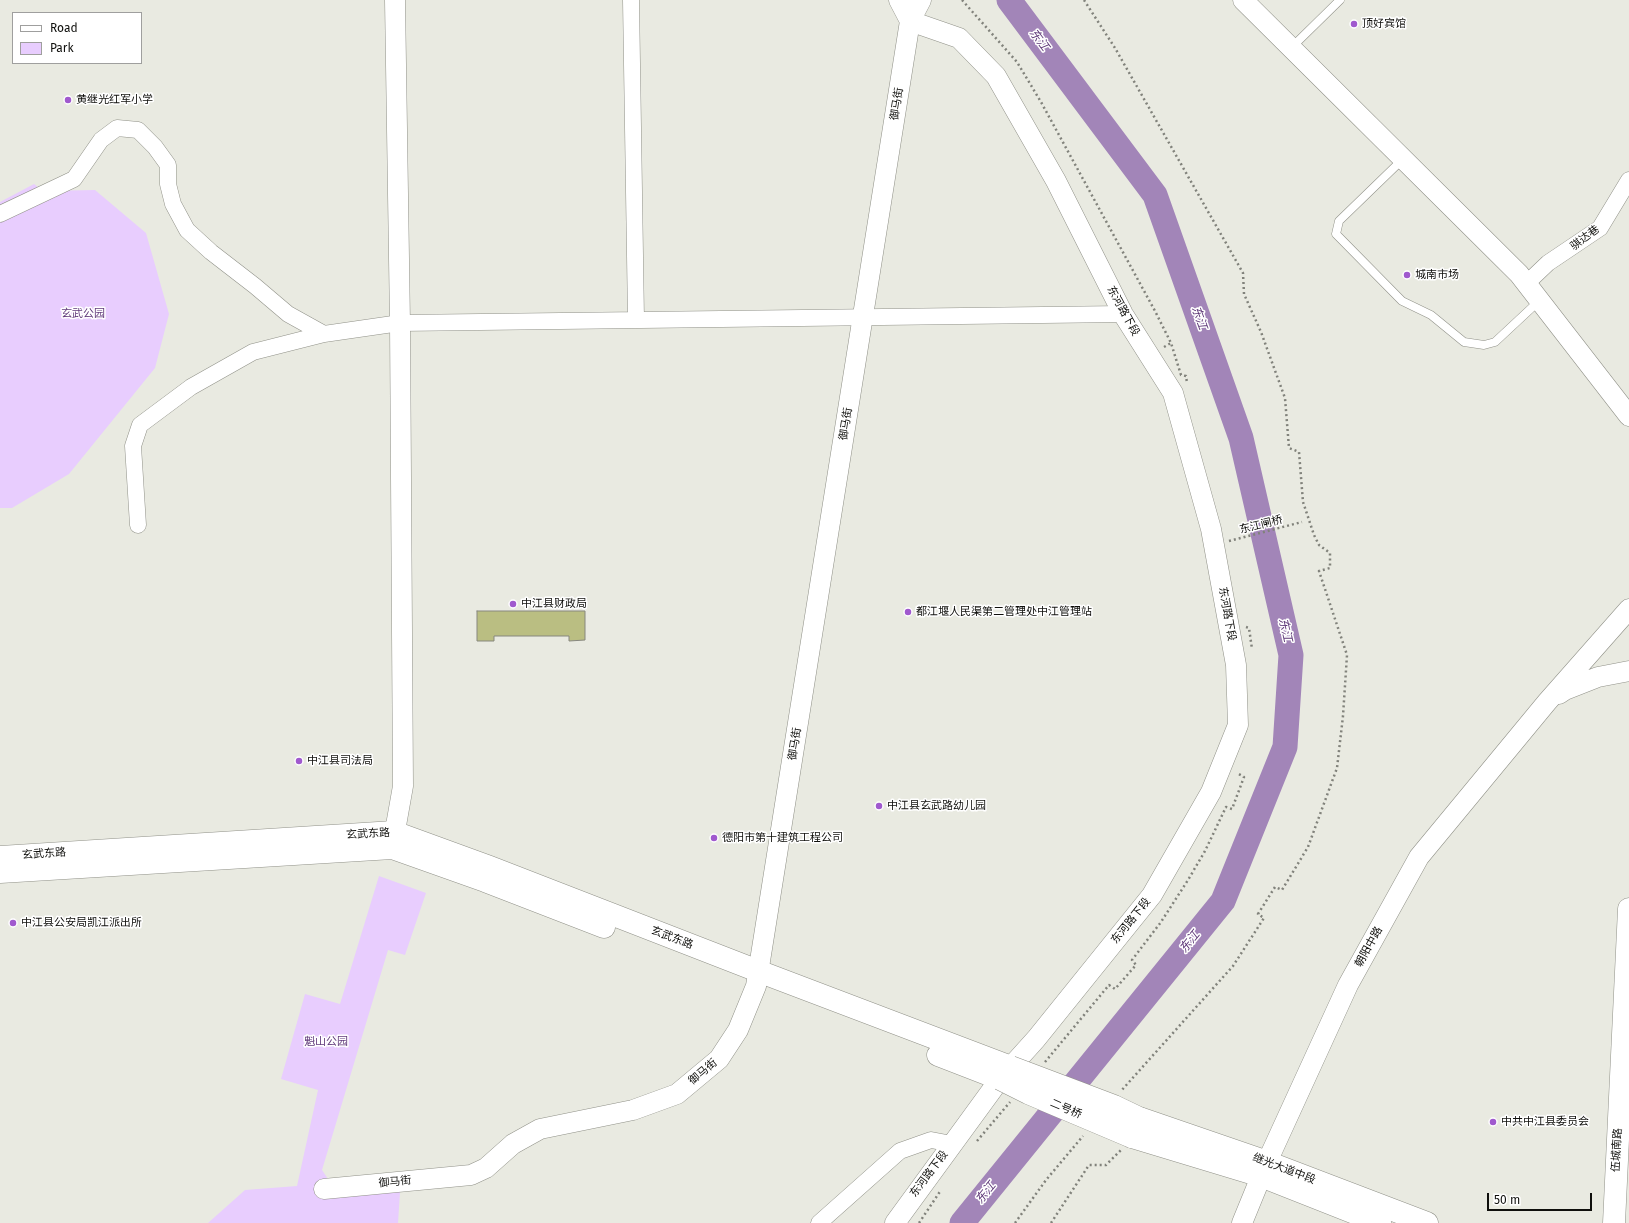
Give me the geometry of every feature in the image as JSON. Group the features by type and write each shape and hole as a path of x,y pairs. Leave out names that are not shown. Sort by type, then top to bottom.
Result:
{"main road":[{"name":"玄武东路","path":"0,857 393,840 490,867 757,979 1006,1073"},
{"name":"玄武东路","path":"0,872 393,840"},
{"name":"伍城南路","path":"1614,1223 1629,909"},
{"name":"二号桥","path":"1006,1073 1028,1093 1135,1131"},
{"name":"继光大道中段","path":"1135,1131 1264,1169 1427,1223"},
{"name":"继光大道中段","path":"1264,1169 1380,1223"}],"street":[{"path":"393,840 404,786 400,323 395,0"},
{"path":"631,0 636,319"},
{"path":"899,0 910,21"},
{"name":"御马街","path":"324,1189 471,1175 486,1168 513,1144 540,1129 633,1110 677,1094 719,1059 738,1030 757,979 910,21 921,0"},
{"path":"1243,0 1527,283 1629,416"},
{"name":"东河路下段","path":"895,1223 1006,1073 1152,895 1211,792 1238,725 1236,665 1207,514 1173,393 1123,314 1056,181 996,76 959,38 910,21"},
{"path":"0,214 74,179 101,140 117,128 138,130 155,147 168,165 168,184 173,204 187,230 211,252 288,314 324,334"},
{"name":"骐达巷","path":"1527,283 1548,264 1600,228 1629,180"},
{"path":"138,525 133,446 140,425 191,387 253,352 324,334 400,323 863,316 1123,314"},
{"path":"1547,702 1629,609"},
{"path":"1547,702 1565,690 1583,682 1629,671"},
{"name":"朝阳中路","path":"1242,1223 1264,1169 1348,985 1419,857 1547,702"},
{"path":"819,1223 900,1151 931,1140 952,1144"}],"lane":[{"path":"1291,48 1340,0"},
{"path":"1403,159 1339,221 1336,234 1402,301 1431,315 1464,342 1484,345 1495,342 1540,300"}],"path":[{"path":"962,0 1017,62 1041,102 1171,343 1182,375 1186,376 1188,384"},
{"path":"1164,347 1171,343"},
{"name":"东江闸桥","path":"1223,542 1302,522"},
{"path":"1240,626 1249,628 1252,654"},
{"path":"1040,1068 1109,985 1115,989 1136,965 1132,960 1161,922 1188,880 1205,851 1226,807 1232,809 1244,778 1236,774 1238,768"},
{"path":"974,1144 1014,1097"},
{"path":"1051,1223 1088,1165 1106,1165 1135,1131"},
{"path":"919,1223 944,1187"}],"green space":[{"name":"玄武公园","path":"34,184 43,191 95,190 146,233 169,314 155,368 69,474 12,508 0,508 0,202"},
{"name":"魁山公园","path":"379,876 426,893 405,955 388,950 322,1170 328,1179 401,1177 398,1223 208,1223 245,1190 297,1186 318,1090 281,1079 305,994 340,1004"}],"building":[{"path":"477,611 585,611 585,640 569,641 569,636 494,636 494,641 477,641"}],"waterway":[{"name":"东江","path":"962,1223 1223,901 1285,747 1291,655 1241,438 1155,195 1009,0"}],"place":[{"name":"顶好宾馆","path":"1354,24"},
{"name":"黄继光红军小学","path":"68,100"},
{"name":"城南市场","path":"1407,275"},
{"name":"中江县财政局","path":"513,604"},
{"name":"都江堰人民渠第二管理处中江管理站","path":"908,612"},
{"name":"中江县司法局","path":"299,761"},
{"name":"中江县玄武路幼儿园","path":"879,806"},
{"name":"德阳市第十建筑工程公司","path":"714,838"},
{"name":"中江县公安局凯江派出所","path":"13,923"},
{"name":"中共中江县委员会","path":"1493,1122"}]}
